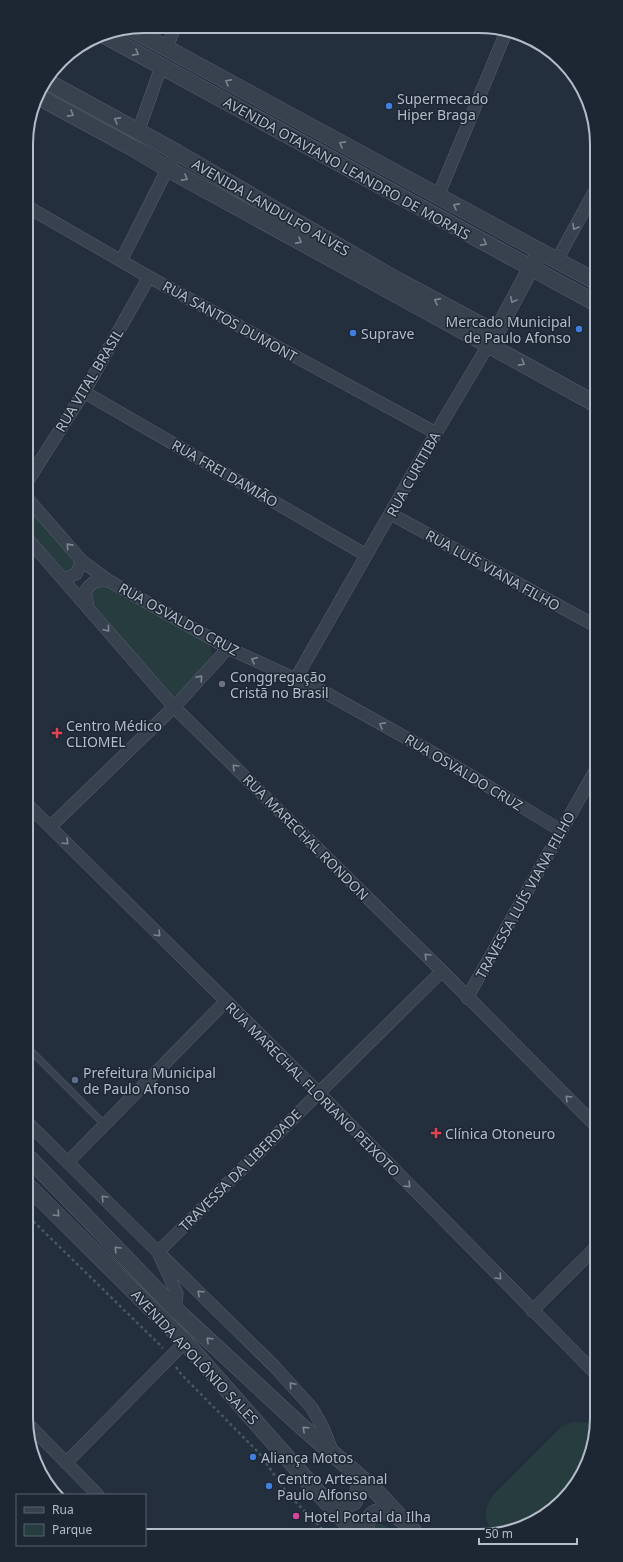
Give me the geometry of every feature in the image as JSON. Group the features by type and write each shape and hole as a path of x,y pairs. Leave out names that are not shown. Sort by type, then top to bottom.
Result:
{"street":[{"name":"AVENIDA OTAVIANO LEANDRO DE MORAIS","path":"139,33 590,278"},
{"path":"167,48 172,33"},
{"path":"438,196 504,36"},
{"name":"AVENIDA OTAVIANO LEANDRO DE MORAIS","path":"110,39 590,300"},
{"path":"138,132 161,67"},
{"name":"AVENIDA LANDULFO ALVES","path":"51,85 176,152 396,279 492,339"},
{"name":"AVENIDA LANDULFO ALVES","path":"42,99 168,169 492,339"},
{"path":"306,146 315,130"},
{"path":"121,261 176,152"},
{"path":"557,260 590,200"},
{"name":"RUA SANTOS DUMONT","path":"33,210 121,261 436,433"},
{"name":"RUA CURITIBA","path":"295,680 436,433 492,339 540,251"},
{"name":"RUA VITAL BRASIL","path":"33,473 84,392 150,277"},
{"path":"492,339 590,400"},
{"name":"RUA FREI DAMIÃO","path":"84,392 366,555"},
{"name":"RUA OSVALDO CRUZ","path":"33,506 82,560 109,581 228,648 326,693 429,750 560,830"},
{"name":"RUA LUÍS VIANA FILHO","path":"391,514 590,623"},
{"name":"RUA MARECHAL RONDON","path":"33,544 64,578 174,707 442,971 467,998 590,1120"},
{"path":"64,578 76,574 82,560"},
{"path":"88,607 84,592 90,583 101,580 109,581"},
{"path":"50,827 174,707 228,648"},
{"name":"TRAVESSA LUÍS VIANA FILHO","path":"467,998 560,830 590,779"},
{"name":"RUA MARECHAL FLORIANO PEIXOTO","path":"33,810 318,1092 532,1311 590,1368"},
{"name":"TRAVESSA DA LIBERDADE","path":"158,1252 318,1092 442,971"},
{"path":"68,1162 226,1001"},
{"name":"AVENIDA APOLÔNIO SALES","path":"33,1128 158,1252 177,1294 175,1309"},
{"name":"AVENIDA APOLÔNIO SALES","path":"33,1162 175,1309 376,1492 410,1527"},
{"name":"AVENIDA APOLÔNIO SALES","path":"33,1191 185,1342 352,1529"},
{"path":"158,1252 274,1366 307,1403 323,1428 333,1454"},
{"path":"532,1311 590,1253"},
{"path":"66,1463 185,1342"},
{"path":"34,1430 97,1494"},
{"path":"322,1497 329,1503 341,1507 354,1502 360,1486 355,1473"},
{"path":"366,1529 365,1526 372,1515 378,1512 392,1513 410,1527"}],"lane":[{"path":"33,1053 104,1124"}],"path":[{"path":"33,1221 170,1356 181,1374 259,1453 287,1494 322,1529"}],"green space":[{"path":"33,511 78,559 73,572 62,572 33,538"},
{"path":"106,583 209,645 211,648 211,659 178,694 171,697 165,693 92,602 91,596 94,588"},
{"path":"572,1422 588,1423 590,1424 588,1439 582,1460 567,1485 552,1501 528,1518 507,1525 491,1528 486,1518 486,1509 493,1495 562,1426"},
{"path":"380,1523 390,1529 375,1529 377,1524"}],"place":[{"name":"Supermecado Hiper Braga","path":"389,106"},
{"name":"Mercado Municipal de Paulo Afonso","path":"579,329"},
{"name":"Suprave","path":"353,333"},
{"name":"Conggregação Cristã no Brasil","path":"222,684"},
{"name":"Centro Médico CLIOMEL","path":"57,733"},
{"name":"Prefeitura Municipal de Paulo Afonso","path":"75,1080"},
{"name":"Clínica Otoneuro","path":"436,1133"},
{"name":"Aliança Motos","path":"253,1457"},
{"name":"Centro Artesanal Paulo Alfonso","path":"269,1486"},
{"name":"Hotel Portal da Ilha","path":"296,1516"}]}
